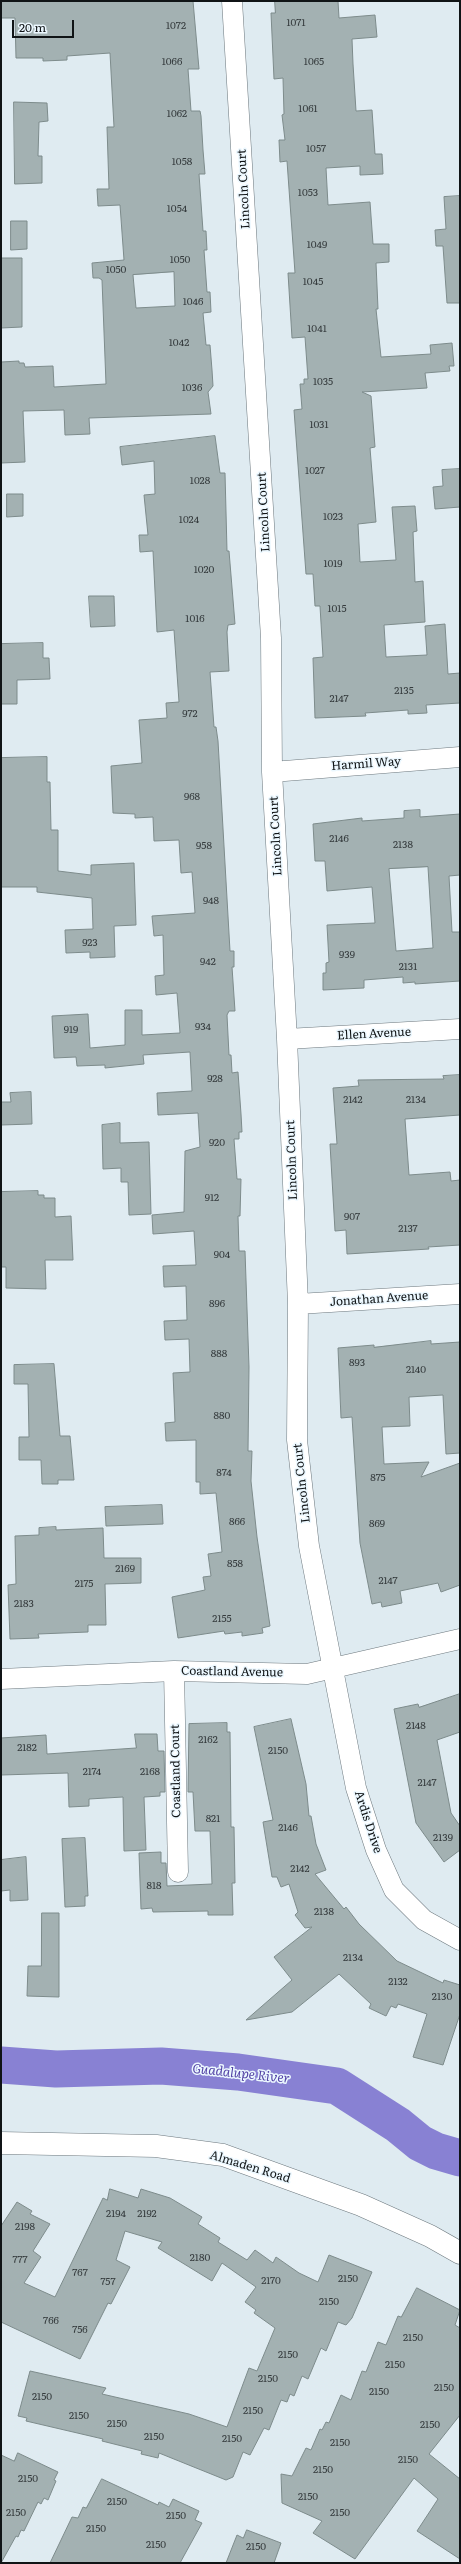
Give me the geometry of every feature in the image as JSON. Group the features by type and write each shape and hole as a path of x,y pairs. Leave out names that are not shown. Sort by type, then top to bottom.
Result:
{"street":[{"name":"Lincoln Court","path":"232,1 271,638 272,772 287,1039 298,1304 297,1440 309,1546 333,1669"},
{"name":"Harmil Way","path":"272,772 460,757"},
{"name":"Ellen Avenue","path":"287,1039 460,1029"},
{"name":"Jonathan Avenue","path":"298,1304 460,1294"},
{"name":"Coastland Avenue","path":"1,1679 174,1671 307,1674 460,1639"},
{"name":"Ardis Drive","path":"333,1669 356,1788 382,1863 394,1890 424,1920 460,1940"},
{"name":"Coastland Court","path":"174,1671 178,1872"},
{"name":"Almaden Road","path":"1,2143 156,2146 223,2155 361,2205 430,2236 460,2253"}],"building":[{"path":"1,1 193,1 199,69 188,69 191,111 200,111 201,116 205,174 199,174 203,231 206,231 207,250 204,250 207,292 210,292 211,312 203,313 206,345 210,345 212,370 213,386 208,392 211,414 89,418 90,434 65,435 64,410 23,411 25,462 1,463 1,362 19,361 19,363 24,363 25,367 53,366 54,387 106,384 102,280 99,278 93,278 92,263 124,260 120,205 98,206 97,189 109,189 107,127 114,127 110,53 67,56 67,60 43,61 43,58 16,58 15,18 1,18","holes":["174,272 175,306 136,308 133,275"]},
{"path":"275,1 338,1 339,18 375,15 377,37 352,39 353,64 356,111 372,110 375,154 382,154 383,174 360,175 360,166 326,168 328,205 370,202 373,244 389,244 389,262 376,263 378,309 376,309 381,357 431,354 430,345 452,343 454,366 449,366 450,371 425,373 427,388 362,392 371,396 375,447 370,448 376,522 358,524 360,562 396,560 392,507 415,506 417,531 413,532 415,582 423,581 425,622 384,625 386,657 427,655 425,626 445,624 448,674 460,673 460,703 426,705 427,713 408,714 408,710 365,713 366,716 315,718 313,658 323,657 320,606 315,606 313,574 306,574 294,410 302,409 300,384 304,384 304,379 308,379 305,337 292,338 288,273 295,273 287,161 280,162 279,140 285,140 282,115 284,114 283,78 274,79 271,13 275,13"},
{"path":"14,102 47,103 48,121 39,122 38,156 42,156 42,183 15,184"},
{"path":"460,196 460,303 447,303 443,246 436,246 435,230 446,229 444,197"},
{"path":"11,221 27,221 27,249 11,250"},
{"path":"1,258 22,258 22,327 1,328"},
{"path":"215,436 220,473 225,473 227,551 229,551 235,624 228,625 227,632 229,671 210,672 214,727 216,727 218,741 230,951 234,951 234,967 232,967 235,1011 229,1011 227,1015 229,1055 231,1055 232,1073 238,1072 242,1132 239,1132 239,1139 234,1139 237,1179 241,1179 240,1216 238,1216 239,1251 245,1251 249,1367 248,1451 252,1451 251,1481 257,1537 270,1626 262,1628 263,1633 242,1636 242,1632 225,1634 224,1631 178,1638 172,1597 205,1590 203,1577 211,1576 208,1554 222,1552 216,1493 200,1494 200,1482 196,1482 196,1440 166,1441 165,1423 175,1422 173,1373 190,1372 189,1339 165,1340 164,1321 187,1320 186,1286 164,1287 163,1266 196,1265 194,1231 153,1234 152,1215 184,1212 185,1151 200,1147 198,1113 158,1115 157,1093 192,1091 190,1052 143,1055 144,1064 105,1068 105,1065 77,1066 76,1057 54,1058 52,1016 88,1014 90,1048 125,1045 125,1010 142,1010 142,1035 180,1033 177,993 156,995 155,976 164,975 163,935 154,936 152,916 195,913 192,872 181,873 179,840 154,841 153,817 135,818 135,814 113,813 111,766 142,763 139,720 167,718 166,703 179,702 174,630 157,632 153,551 140,552 139,535 148,535 144,495 155,494 154,461 122,465 120,447"},
{"path":"460,469 460,507 435,509 433,487 443,486 442,470"},
{"path":"7,494 23,494 23,516 7,517"},
{"path":"89,596 114,596 115,626 91,627"},
{"path":"43,643 43,658 49,658 50,679 17,680 17,704 1,704 1,644"},
{"path":"47,757 47,782 50,782 51,830 58,830 58,871 91,875 91,865 134,863 136,925 114,926 115,957 90,958 90,952 66,953 65,930 93,929 92,898 37,892 37,887 1,887 1,758"},
{"path":"420,810 420,817 460,814 460,875 449,876 452,932 460,932 460,981 415,984 415,982 403,983 403,977 364,980 364,988 323,990 323,973 326,973 326,963 329,962 327,925 375,923 372,887 327,891 325,861 315,861 313,824 362,818 362,821 404,818 404,811","holes":["428,867 433,948 396,951 389,869"]},
{"path":"460,1075 460,1115 405,1119 409,1175 450,1172 451,1181 460,1180 460,1245 428,1247 429,1249 347,1254 346,1230 335,1231 330,1144 337,1144 333,1088 359,1086 358,1080 444,1079 443,1076"},
{"path":"31,1092 32,1124 1,1125 1,1102 11,1102 10,1093"},
{"path":"120,1123 120,1143 149,1142 151,1214 129,1215 128,1182 121,1182 121,1168 103,1169 102,1125"},
{"path":"38,1191 38,1195 44,1195 44,1198 55,1198 55,1217 71,1216 73,1260 45,1260 46,1289 6,1288 6,1267 1,1267 1,1192"},
{"path":"431,1341 431,1344 460,1342 460,1453 446,1454 443,1395 409,1397 410,1426 382,1427 384,1464 429,1462 421,1477 460,1463 460,1585 441,1592 438,1583 400,1591 402,1603 382,1607 381,1602 372,1604 360,1543 352,1417 341,1418 338,1348 374,1345 374,1347"},
{"path":"54,1364 60,1436 70,1436 74,1480 58,1480 58,1484 42,1484 41,1460 19,1460 19,1437 29,1437 28,1384 14,1384 14,1365"},
{"path":"162,1505 163,1524 106,1526 105,1507"},
{"path":"56,1527 56,1530 103,1528 104,1558 141,1558 141,1583 105,1584 106,1625 88,1625 88,1632 38,1634 39,1638 10,1639 8,1585 16,1584 15,1536 39,1535 39,1528"},
{"path":"460,1694 460,1732 437,1740 451,1813 460,1826 460,1850 444,1862 416,1823 394,1709 418,1704 419,1707"},
{"path":"291,1719 306,1784 309,1816 311,1816 316,1844 326,1870 315,1874 344,1909 346,1907 359,1924 397,1961 443,1983 444,1980 460,1985 460,2014 443,2065 413,2057 427,2014 398,2004 396,2008 391,2006 386,2016 369,2008 371,2004 339,1974 292,2012 246,2020 292,1980 274,1957 312,1927 305,1928 295,1915 298,1912 289,1884 281,1887 277,1877 272,1877 263,1822 273,1820 254,1727"},
{"path":"227,1723 227,1732 230,1732 231,1827 234,1827 235,1883 232,1883 233,1915 208,1915 208,1911 153,1912 152,1908 141,1909 139,1853 161,1852 161,1863 166,1863 167,1886 212,1884 210,1831 195,1831 193,1792 188,1792 189,1724"},
{"path":"135,1734 157,1734 158,1751 164,1751 165,1792 160,1792 160,1796 144,1797 146,1850 124,1851 123,1797 89,1799 89,1806 69,1807 68,1773 1,1775 1,1738 46,1735 47,1754 136,1748"},
{"path":"85,1838 88,1896 85,1896 85,1906 65,1907 62,1839"},
{"path":"26,1857 28,1900 10,1901 10,1890 1,1891 1,1860"},
{"path":"42,1913 59,1913 59,1997 27,1996 28,1966 41,1966"},
{"path":"110,2189 138,2198 141,2189 170,2198 202,2217 198,2224 220,2238 218,2242 247,2260 255,2250 273,2263 276,2257 299,2273 318,2282 329,2255 372,2272 352,2318 346,2325 338,2322 326,2351 321,2348 308,2379 302,2376 294,2396 290,2394 287,2402 281,2400 269,2430 264,2428 250,2455 243,2452 233,2477 226,2480 159,2453 158,2458 141,2454 142,2451 102,2441 103,2439 26,2421 27,2418 18,2416 30,2371 106,2388 102,2394 189,2414 227,2427 249,2368 257,2371 275,2328 254,2313 256,2310 245,2302 256,2287 222,2263 212,2281 158,2248 162,2242 125,2231 116,2260 130,2267 111,2304 108,2303 80,2359 1,2322 1,2226 17,2202 32,2211 30,2214 50,2224 33,2251 41,2257 24,2283 55,2297 103,2198 107,2200"},
{"path":"417,2288 460,2310 455,2325 460,2328 460,2415 429,2454 460,2479 460,2559 417,2531 438,2499 414,2478 355,2559 313,2533 322,2521 282,2503 281,2474 292,2476 306,2448 311,2450 320,2429 322,2430 326,2422 329,2423 341,2395 351,2400 362,2371 366,2372 378,2342 386,2345 398,2316 401,2317"},
{"path":"18,2453 58,2472 48,2500 44,2498 41,2504 38,2502 24,2531 21,2530 18,2537 16,2536 1,2563 1,2455 14,2461"},
{"path":"102,2479 158,2505 159,2502 169,2507 173,2499 199,2511 195,2520 202,2523 180,2563 50,2563 72,2517 78,2518 83,2507 86,2508"},
{"path":"247,2530 281,2543 274,2563 226,2563 237,2535 243,2538"}],"waterway":[{"name":"Guadalupe River","path":"1,2065 56,2069 161,2066 238,2072 337,2086 398,2125 420,2143 436,2151 460,2158"}]}
